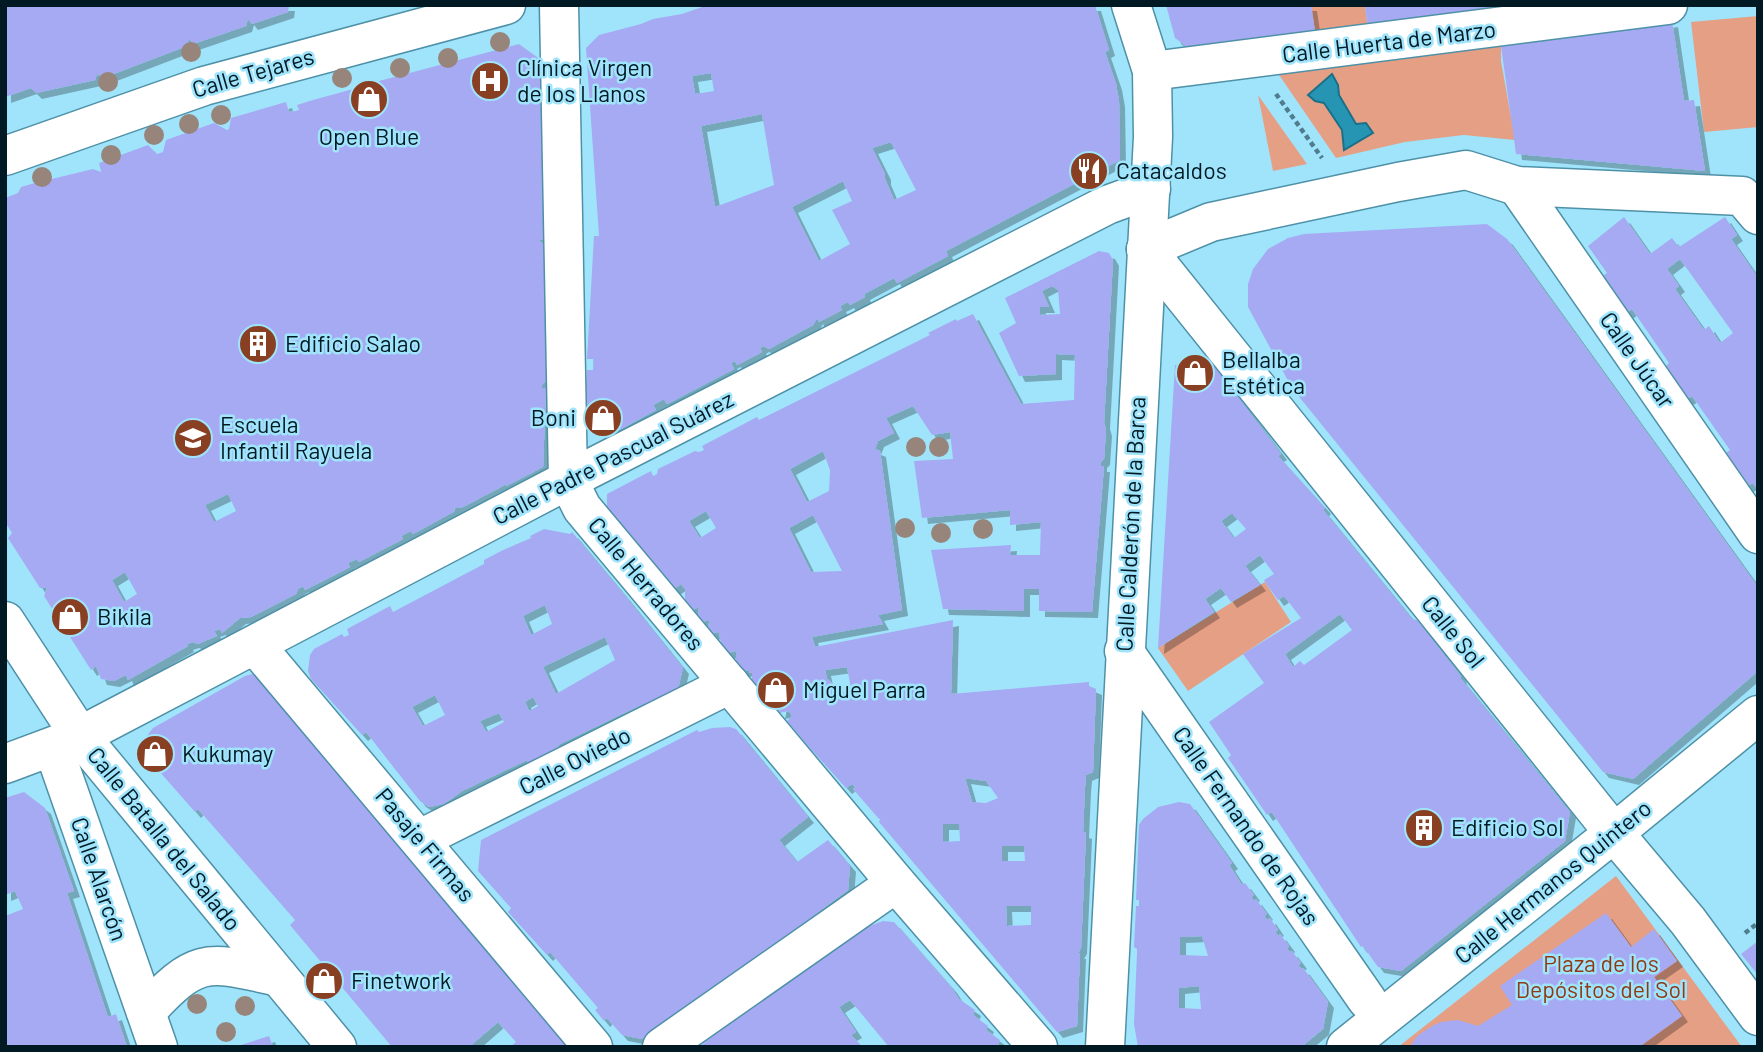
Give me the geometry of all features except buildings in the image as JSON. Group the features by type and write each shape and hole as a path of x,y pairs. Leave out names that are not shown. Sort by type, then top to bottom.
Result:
{"street":[{"name":"Calle Tejares","path":"5,156 204,86 506,5"},
{"name":"Calle Herradores","path":"559,5 568,481 582,508 896,883 1038,1047"},
{"name":"Calle Calderón de la Barca","path":"1105,1047 1146,249 1152,189 1152,71 1131,5"},
{"name":"Calle Huerta de Marzo","path":"1152,71 1668,5"},
{"path":"1146,249 1211,222 1466,170 1517,186 1742,196 1758,215"},
{"name":"Calle Júcar","path":"1517,186 1758,534"},
{"name":"Calle Padre Pascual Suárez","path":"5,764 66,742 1107,205 1152,189"},
{"name":"Calle Sol","path":"1146,249 1614,833 1688,921 1758,1016"},
{"name":"Calle Batalla del Salado","path":"5,621 66,742 279,977 337,1047"},
{"name":"Pasaje Firmas","path":"255,645 593,1047"},
{"name":"Calle Fernando de Rojas","path":"1124,651 1367,1000"},
{"name":"Calle Oviedo","path":"420,839 730,684"},
{"name":"Calle Hermanos Quintero","path":"1346,1047 1758,715"},
{"name":"Calle Alarcón","path":"66,742 152,1029"},
{"path":"662,1047 896,883"},
{"name":"Calle Alarcón","path":"152,1029 173,983 194,969 223,964 279,977"}],"path":[{"path":"1250,60 1348,192"}],"green space":[{"path":"1311,5 1365,5 1368,30 1316,38"},
{"path":"1758,16 1758,127 1704,132 1691,22"},
{"path":"1501,46 1501,61 1515,140 1464,135 1405,142 1336,158 1277,72"},
{"path":"1258,95 1307,164 1273,171"},
{"path":"1265,582 1291,622 1188,691 1158,648"},
{"name":"Plaza de los Depósitos del Sol","path":"1616,876 1742,1047 1398,1047"}],"water":[{"path":"1332,74 1338,85 1339,95 1356,124 1366,123 1373,133 1344,150 1342,130 1324,103 1315,101 1308,95"}],"place":[{"name":"Clínica Virgen de los Llanos","path":"490,81"},
{"name":"Open Blue","path":"369,99"},
{"name":"Catacaldos","path":"1089,171"},
{"name":"Edificio Salao","path":"258,344"},
{"name":"Bellalba Estética","path":"1195,373"},
{"name":"Boni","path":"603,418"},
{"name":"Escuela Infantil Rayuela","path":"193,438"},
{"name":"Bikila","path":"70,617"},
{"name":"Miguel Parra","path":"776,690"},
{"name":"Kukumay","path":"155,754"},
{"name":"Edificio Sol","path":"1424,828"},
{"name":"Finetwork","path":"324,981"}]}
